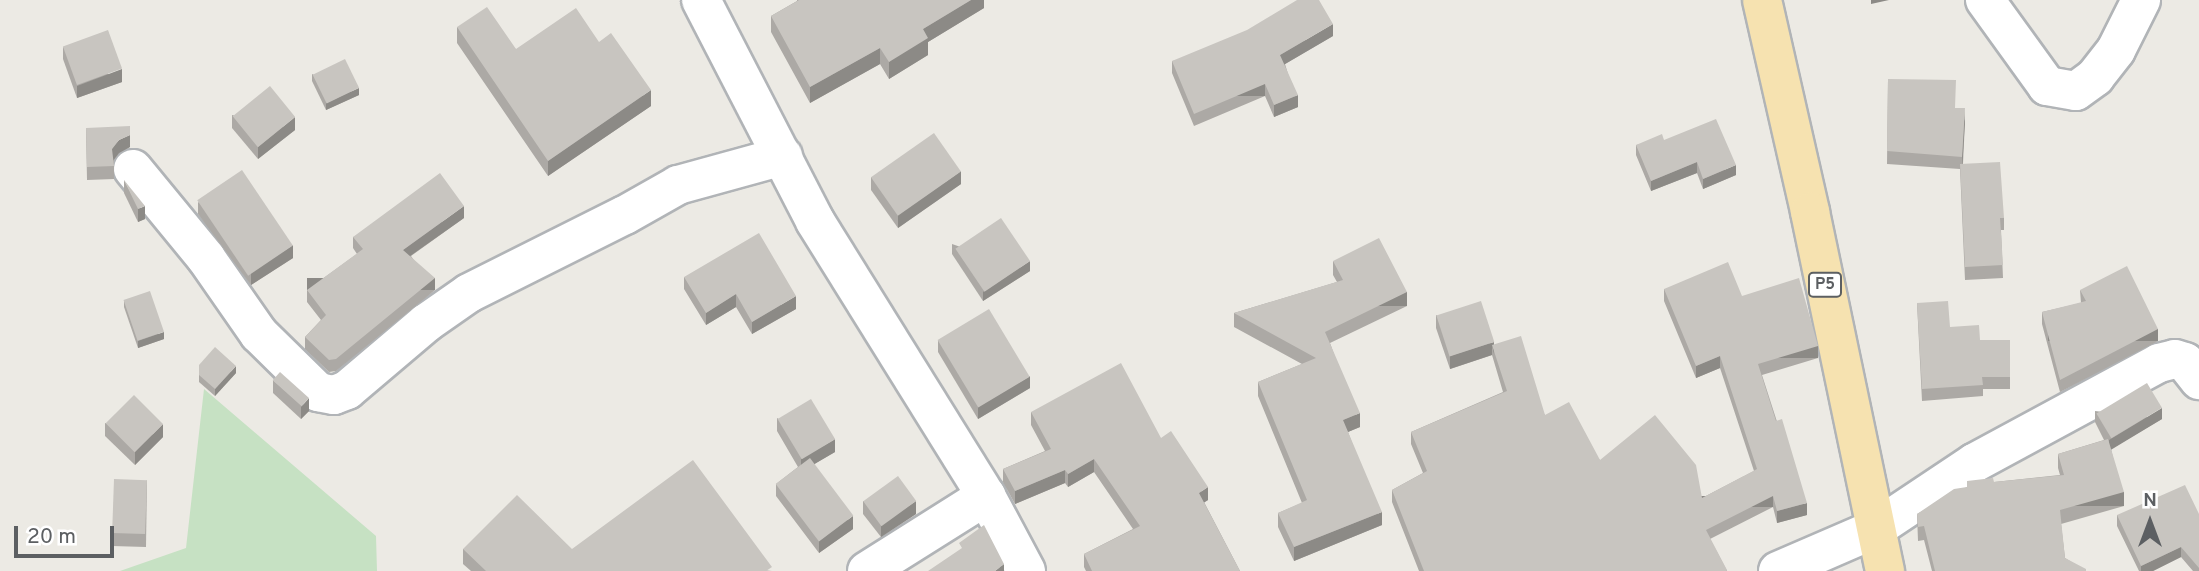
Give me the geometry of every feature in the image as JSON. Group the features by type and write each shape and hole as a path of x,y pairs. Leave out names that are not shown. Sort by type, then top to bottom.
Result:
{"main road":[{"name":"P5","path":"1762,0 1811,212 1885,571"}],"street":[{"path":"701,0 815,221 986,496 1026,571"},
{"path":"1985,0 2047,86 2076,91 2095,77 2116,50 2141,0"},
{"path":"133,169 206,258 268,344 318,392 334,395 347,390 426,323 469,293 625,215 678,185 783,156"},
{"path":"1778,571 1875,529 1974,463 2159,363 2175,359 2185,362 2199,380"},
{"path":"867,571 986,496"}],"green space":[{"path":"204,389 376,536 377,571 120,571 186,548"}],"building":[{"path":"799,0 971,0 923,29 928,38 889,62 880,48 810,87 771,16"},
{"path":"1297,0 1319,0 1333,24 1280,55 1298,95 1274,105 1265,84 1194,114 1172,61 1247,30"},
{"path":"487,7 516,49 576,8 599,42 611,33 651,90 548,161 457,27"},
{"path":"108,30 122,69 77,85 63,46"},
{"path":"345,59 359,88 327,104 313,75"},
{"path":"1888,79 1956,80 1955,108 1965,108 1962,157 1887,151"},
{"path":"270,86 295,117 258,147 233,116"},
{"path":"1716,119 1736,165 1703,179 1697,162 1651,181 1636,145 1662,134 1664,140"},
{"path":"130,126 130,135 119,140 112,149 114,166 87,167 86,128"},
{"path":"934,133 961,172 898,216 871,177"},
{"path":"2000,162 2004,218 2000,218 2003,265 1965,267 1960,164"},
{"path":"242,170 293,245 248,276 197,200"},
{"path":"440,173 464,206 403,250 435,278 336,359 329,360 305,337 326,315 307,290 363,249 353,237"},
{"path":"124,180 145,206 138,209"},
{"path":"1001,218 1030,261 984,292 955,249"},
{"path":"759,233 796,296 752,322 736,294 706,313 684,277"},
{"path":"1379,238 1407,292 1325,332 1360,413 1343,420 1382,512 1294,547 1278,513 1307,500 1258,382 1316,358 1234,313 1343,280 1333,261"},
{"path":"1728,262 1742,296 1799,278 1818,346 1758,364 1776,421 1782,419 1807,503 1777,511 1773,496 1706,530 1726,571 1424,571 1392,490 1427,471 1411,432 1507,391 1492,345 1521,336 1545,415 1569,402 1600,460 1655,415 1696,465 1702,498 1757,469 1720,356 1696,366 1664,289"},
{"path":"2127,266 2158,329 2060,380 2042,312 2086,301 2080,290"},
{"path":"150,291 164,332 138,341 124,300"},
{"path":"1481,301 1494,342 1450,356 1436,316"},
{"path":"1948,301 1950,327 1979,325 1980,340 2010,340 2010,377 1982,377 1983,385 1922,389 1917,303"},
{"path":"989,309 1030,377 978,408 938,340"},
{"path":"215,347 236,366 215,389 199,375 199,365"},
{"path":"1121,363 1161,438 1171,431 1208,487 1199,493 1240,571 1092,571 1084,554 1140,526 1094,459 1068,474 1065,470 1015,491 1003,469 1051,449 1031,412"},
{"path":"280,372 309,398 302,406 273,380"},
{"path":"2147,383 2162,408 2111,438 2096,413"},
{"path":"134,395 163,424 135,452 106,423"},
{"path":"811,399 835,439 802,459 778,419"},
{"path":"2108,439 2124,492 2060,510 2065,558 2086,571 1935,571 1924,526 1918,527 1917,514 1954,489 1967,487 1967,481 1993,478 1994,482 2064,475 2058,454"},
{"path":"810,458 853,516 819,541 776,484"},
{"path":"693,460 772,567 766,571 486,571 463,549 517,495 572,549"},
{"path":"898,476 916,501 881,526 863,501"},
{"path":"114,479 147,480 145,534 112,533"},
{"path":"2185,485 2199,514 2199,568 2181,547 2141,566 2117,515"},
{"path":"984,525 1004,564 995,571 928,571 962,548 959,543"}]}
